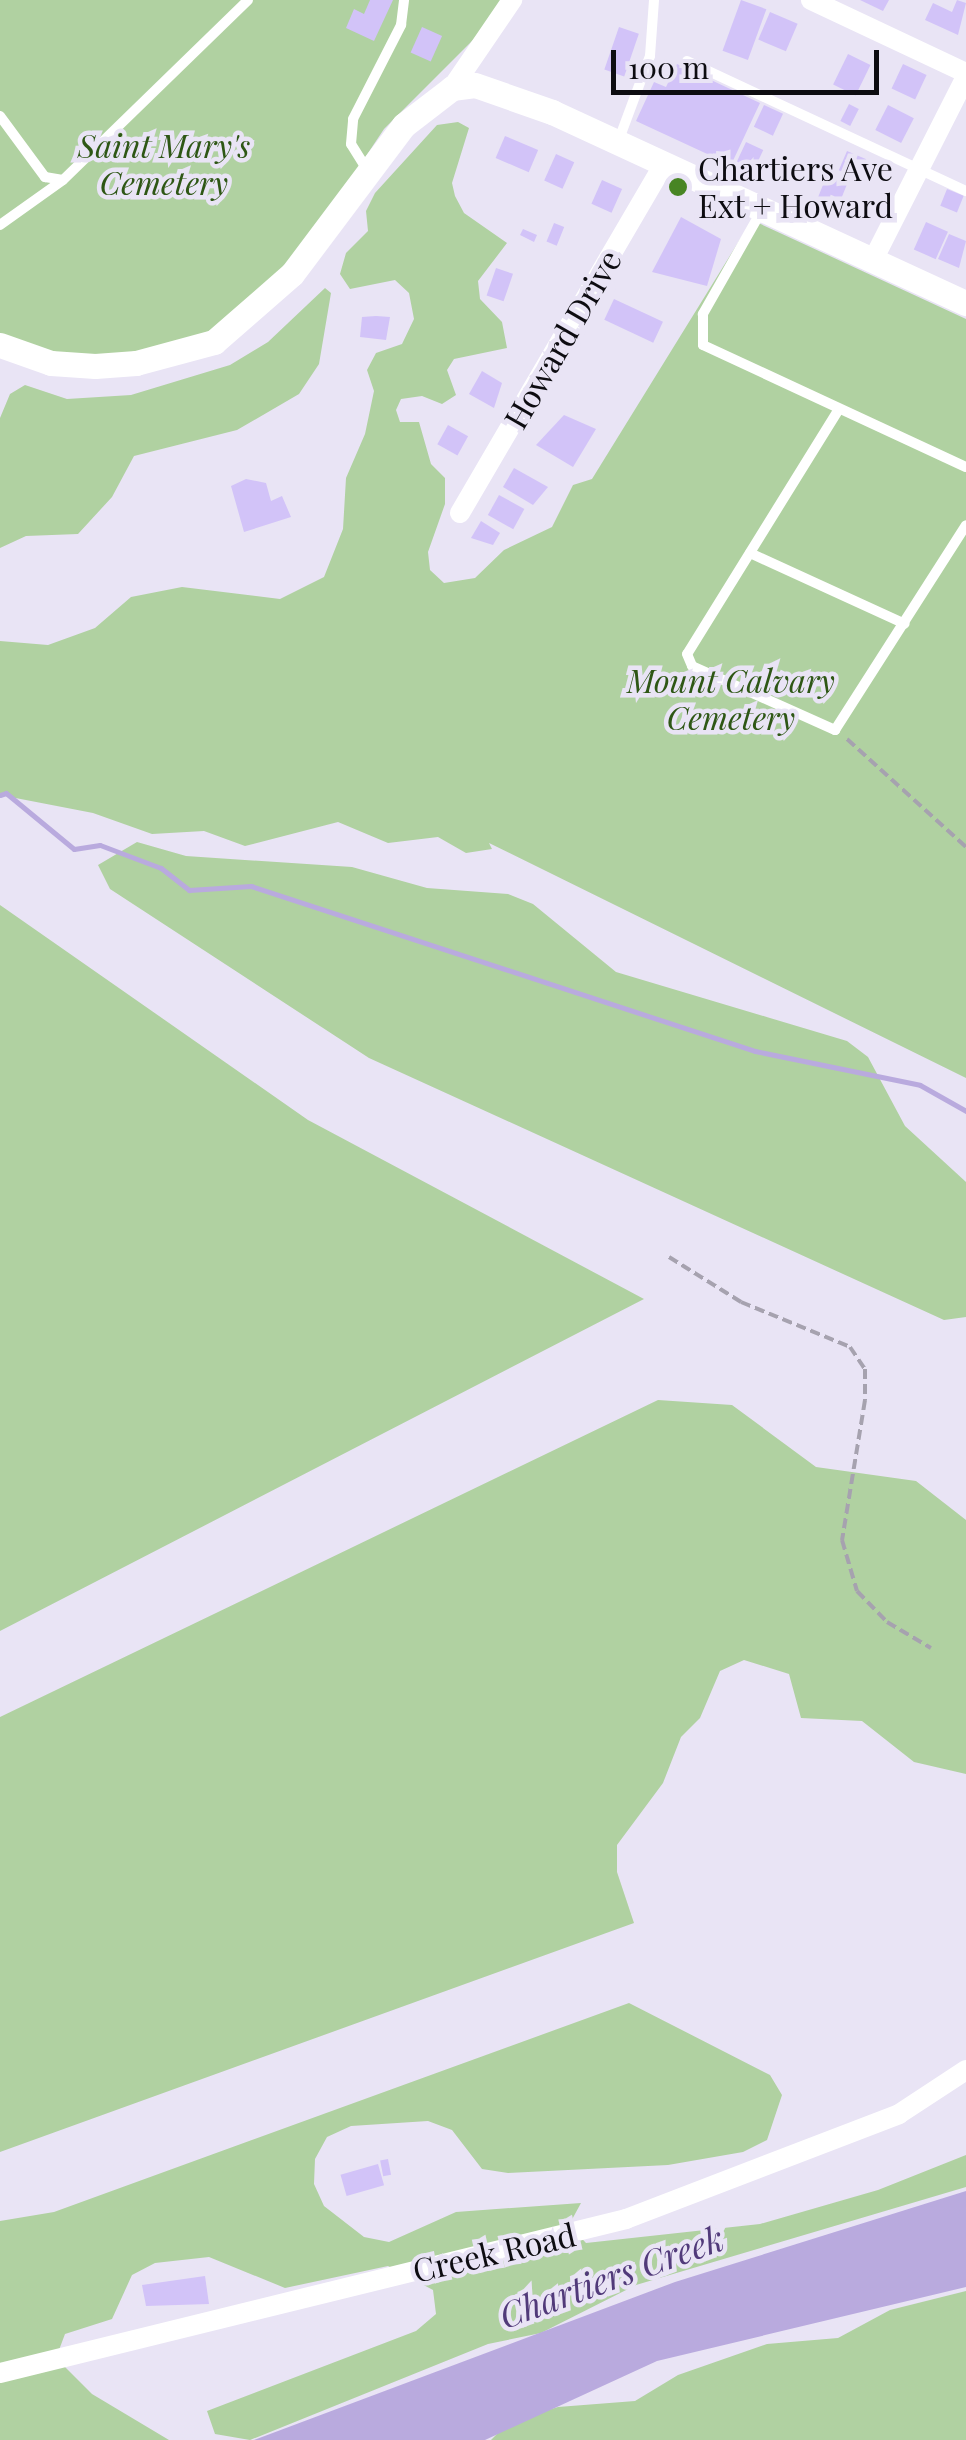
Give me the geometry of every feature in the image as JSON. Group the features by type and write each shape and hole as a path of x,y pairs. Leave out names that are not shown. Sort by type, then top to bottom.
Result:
{"street":[{"path":"0,345 51,363 95,366 150,360 214,342 292,274 366,168 428,102 452,88 512,0"},
{"path":"811,0 966,75 872,262"},
{"path":"452,88 500,90 966,304"},
{"name":"Howard Drive","path":"460,513 664,164"},
{"name":"Creek Road","path":"0,2374 626,2219 899,2114 966,2070"}],"lane":[{"path":"0,225 62,180 248,0"},
{"path":"366,168 352,144 354,119 401,25 404,0"},
{"path":"618,143 650,56 654,0"},
{"path":"687,60 966,191"},
{"path":"0,116 46,176 62,180"},
{"path":"762,210 703,314 698,337 703,346 966,468"},
{"path":"839,409 687,661 836,730 966,525"},
{"path":"750,553 905,624"}],"path":[{"path":"836,730 966,846"},
{"path":"669,1257 741,1302 850,1347 865,1369 865,1400 842,1540 857,1591 887,1622 931,1648"}],"green space":[{"name":"Saint Mary's Cemetery","path":"0,0 513,0 384,129 289,272 211,337 159,353 51,359 0,338"},
{"name":"Mount Calvary Cemetery","path":"458,122 469,128 452,183 455,196 464,213 507,243 478,281 480,299 502,322 507,348 454,359 447,370 456,395 442,404 422,396 401,399 396,410 400,422 419,422 431,464 445,478 445,504 428,552 430,570 444,583 475,578 504,550 552,527 573,485 592,479 752,220 966,319 966,1078 489,843 492,849 466,853 438,837 388,843 338,822 245,846 204,831 152,834 93,813 0,795 0,641 48,645 95,628 131,597 182,587 280,599 324,577 343,529 346,478 365,434 374,391 367,370 376,353 402,344 414,319 409,293 395,280 350,289 340,274 346,253 368,231 366,211 375,193 437,125"},
{"path":"325,288 331,293 319,364 299,394 237,430 134,456 112,497 78,534 26,536 0,548 0,418 10,394 25,385 67,399 131,395 230,365 268,342"},
{"path":"137,842 186,856 352,867 427,888 508,894 533,904 616,972 847,1041 868,1057 905,1126 966,1182 966,1317 944,1320 369,1058 110,889 98,865"},
{"path":"0,905 308,1120 644,1299 0,1631"},
{"path":"658,1400 732,1405 816,1467 916,1481 966,1520 966,1774 914,1762 862,1721 801,1718 789,1674 744,1660 720,1671 700,1718 681,1737 663,1783 617,1845 617,1872 634,1923 0,2152 0,1717"},
{"path":"629,2003 770,2075 782,2095 767,2140 743,2152 668,2165 508,2173 482,2169 452,2130 428,2121 351,2126 327,2137 315,2159 314,2184 324,2206 364,2237 389,2242 456,2212 581,2203 569,2225 586,2243 760,2224 878,2190 966,2155 966,2187 636,2285 541,2333 488,2344 250,2440 215,2434 207,2411 416,2331 436,2314 433,2290 388,2266 285,2288 209,2257 155,2263 132,2275 112,2319 65,2334 56,2358 92,2394 169,2440 0,2440 0,2221 54,2212"},
{"path":"966,2291 966,2440 491,2440 509,2422 558,2407 635,2401 678,2375 767,2344 838,2338 890,2310"}],"shaded area":[{"path":"966,2191 966,2287 657,2361 485,2440 254,2440 675,2282"}],"building":[{"path":"370,0 393,0 374,41 346,28 354,9 364,14"},
{"path":"741,0 766,9 748,60 723,51"},
{"path":"860,0 889,0 883,11"},
{"path":"957,0 966,3 958,35 925,20 933,3 952,12"},
{"path":"770,12 798,24 786,51 758,40"},
{"path":"422,27 442,36 431,62 411,53"},
{"path":"619,27 639,34 624,76 604,70"},
{"path":"848,54 870,65 856,96 833,85"},
{"path":"677,64 760,103 731,165 636,121 654,82 666,87"},
{"path":"903,64 927,75 915,99 892,88"},
{"path":"849,104 859,109 850,126 840,121"},
{"path":"764,105 783,114 773,136 754,127"},
{"path":"888,105 914,118 901,143 875,130"},
{"path":"505,136 538,150 529,172 496,158"},
{"path":"746,142 763,150 750,179 732,171"},
{"path":"847,151 866,159 858,179 839,170"},
{"path":"556,154 574,162 562,189 544,180"},
{"path":"827,175 847,183 837,210 816,202"},
{"path":"602,180 622,189 612,213 591,204"},
{"path":"947,189 964,196 957,212 940,206"},
{"path":"681,217 721,239 707,286 652,272"},
{"path":"926,222 948,232 936,259 914,249"},
{"path":"554,223 564,227 557,246 547,242"},
{"path":"523,229 537,235 534,242 520,235"},
{"path":"949,234 966,241 959,268 938,259"},
{"path":"496,268 513,274 504,301 487,295"},
{"path":"614,299 663,322 653,343 604,320"},
{"path":"362,317 390,317 386,340 360,337"},
{"path":"482,371 502,383 494,408 469,394"},
{"path":"564,415 596,429 573,467 536,445"},
{"path":"448,425 468,436 457,455 437,444"},
{"path":"514,468 548,487 533,505 503,487"},
{"path":"246,479 266,483 271,501 282,496 291,517 244,532 231,486"},
{"path":"499,495 524,509 513,529 488,515"},
{"path":"481,521 500,533 493,545 471,538"},
{"path":"388,2159 391,2175 383,2176 380,2161"},
{"path":"378,2164 384,2185 347,2196 341,2175"},
{"path":"205,2276 209,2304 146,2306 142,2285"}],"waterway":[{"path":"0,795 6,793 74,849 100,845 161,868 189,890 251,886 755,1051 920,1085 966,1111"}],"place":[{"name":"Chartiers Ave Ext + Howard","path":"678,187"}],"water label":[{"name":"Chartiers Creek","path":"611,2276"}]}
